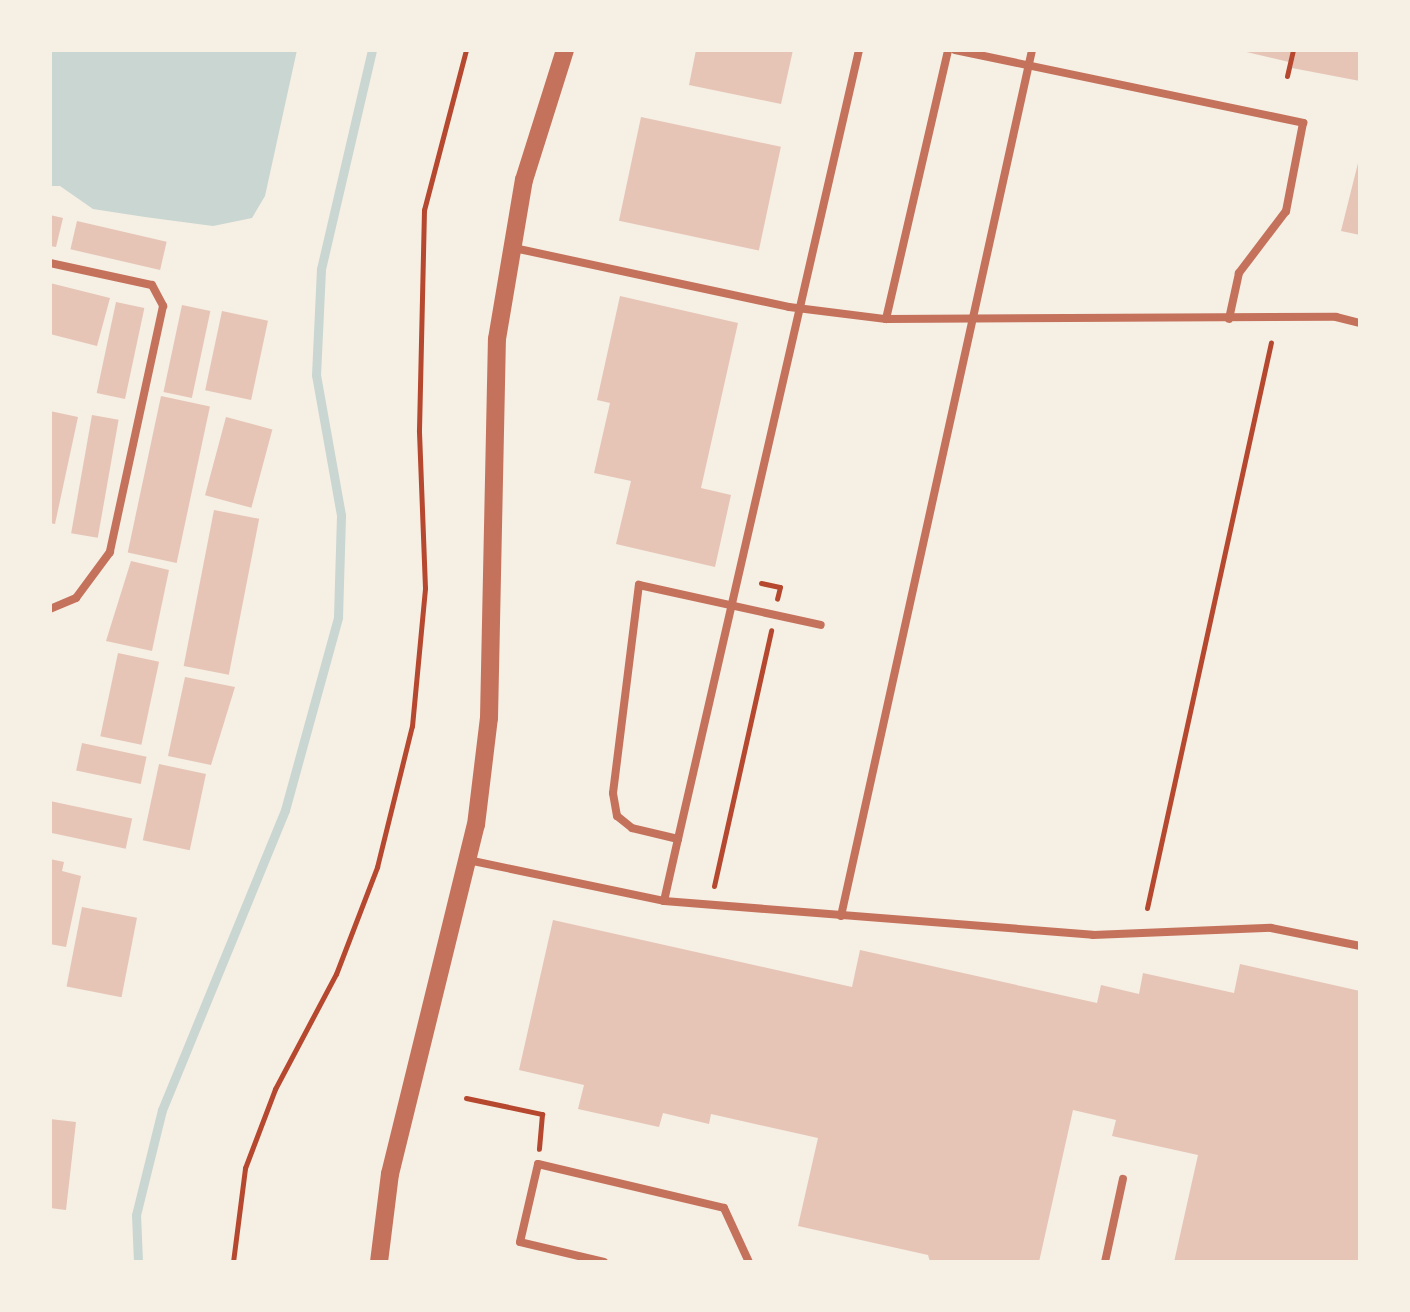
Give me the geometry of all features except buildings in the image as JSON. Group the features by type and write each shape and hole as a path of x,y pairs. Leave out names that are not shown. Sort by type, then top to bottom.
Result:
{"street":[{"path":"378,1262 390,1174 468,860 489,718 491,423 510,247 534,143 565,50"}],"lane":[{"path":"664,901 859,50"},
{"path":"886,319 951,50 1303,123 1286,211 1240,273 1229,319"},
{"path":"841,916 1032,50"},
{"path":"510,247 800,309 886,319 1360,323"},
{"path":"50,263 152,286 163,306 110,552 76,598 50,609"},
{"path":"678,839 632,828 617,816 613,793 640,585 821,625"},
{"path":"468,860 664,901 1092,935 1271,928 1360,946"},
{"path":"604,1262 520,1242 538,1164 724,1208 749,1262"},
{"path":"1105,1262 1124,1180"}],"path":[{"path":"234,1262 244,1168 275,1089 343,957 376,868 412,726 426,588 418,410 424,210 466,50"},
{"path":"1287,76 1293,50"},
{"path":"1147,908 1271,342"},
{"path":"714,886 780,587 761,584"},
{"path":"466,1098 542,1114 538,1164"}],"shaded area":[{"path":"50,50 297,50 265,196 252,218 213,226 93,209 60,186 50,186"}],"waterway":[{"path":"138,1262 136,1215 162,1110 285,810 338,617 341,515 316,375 321,269 372,50"}]}
